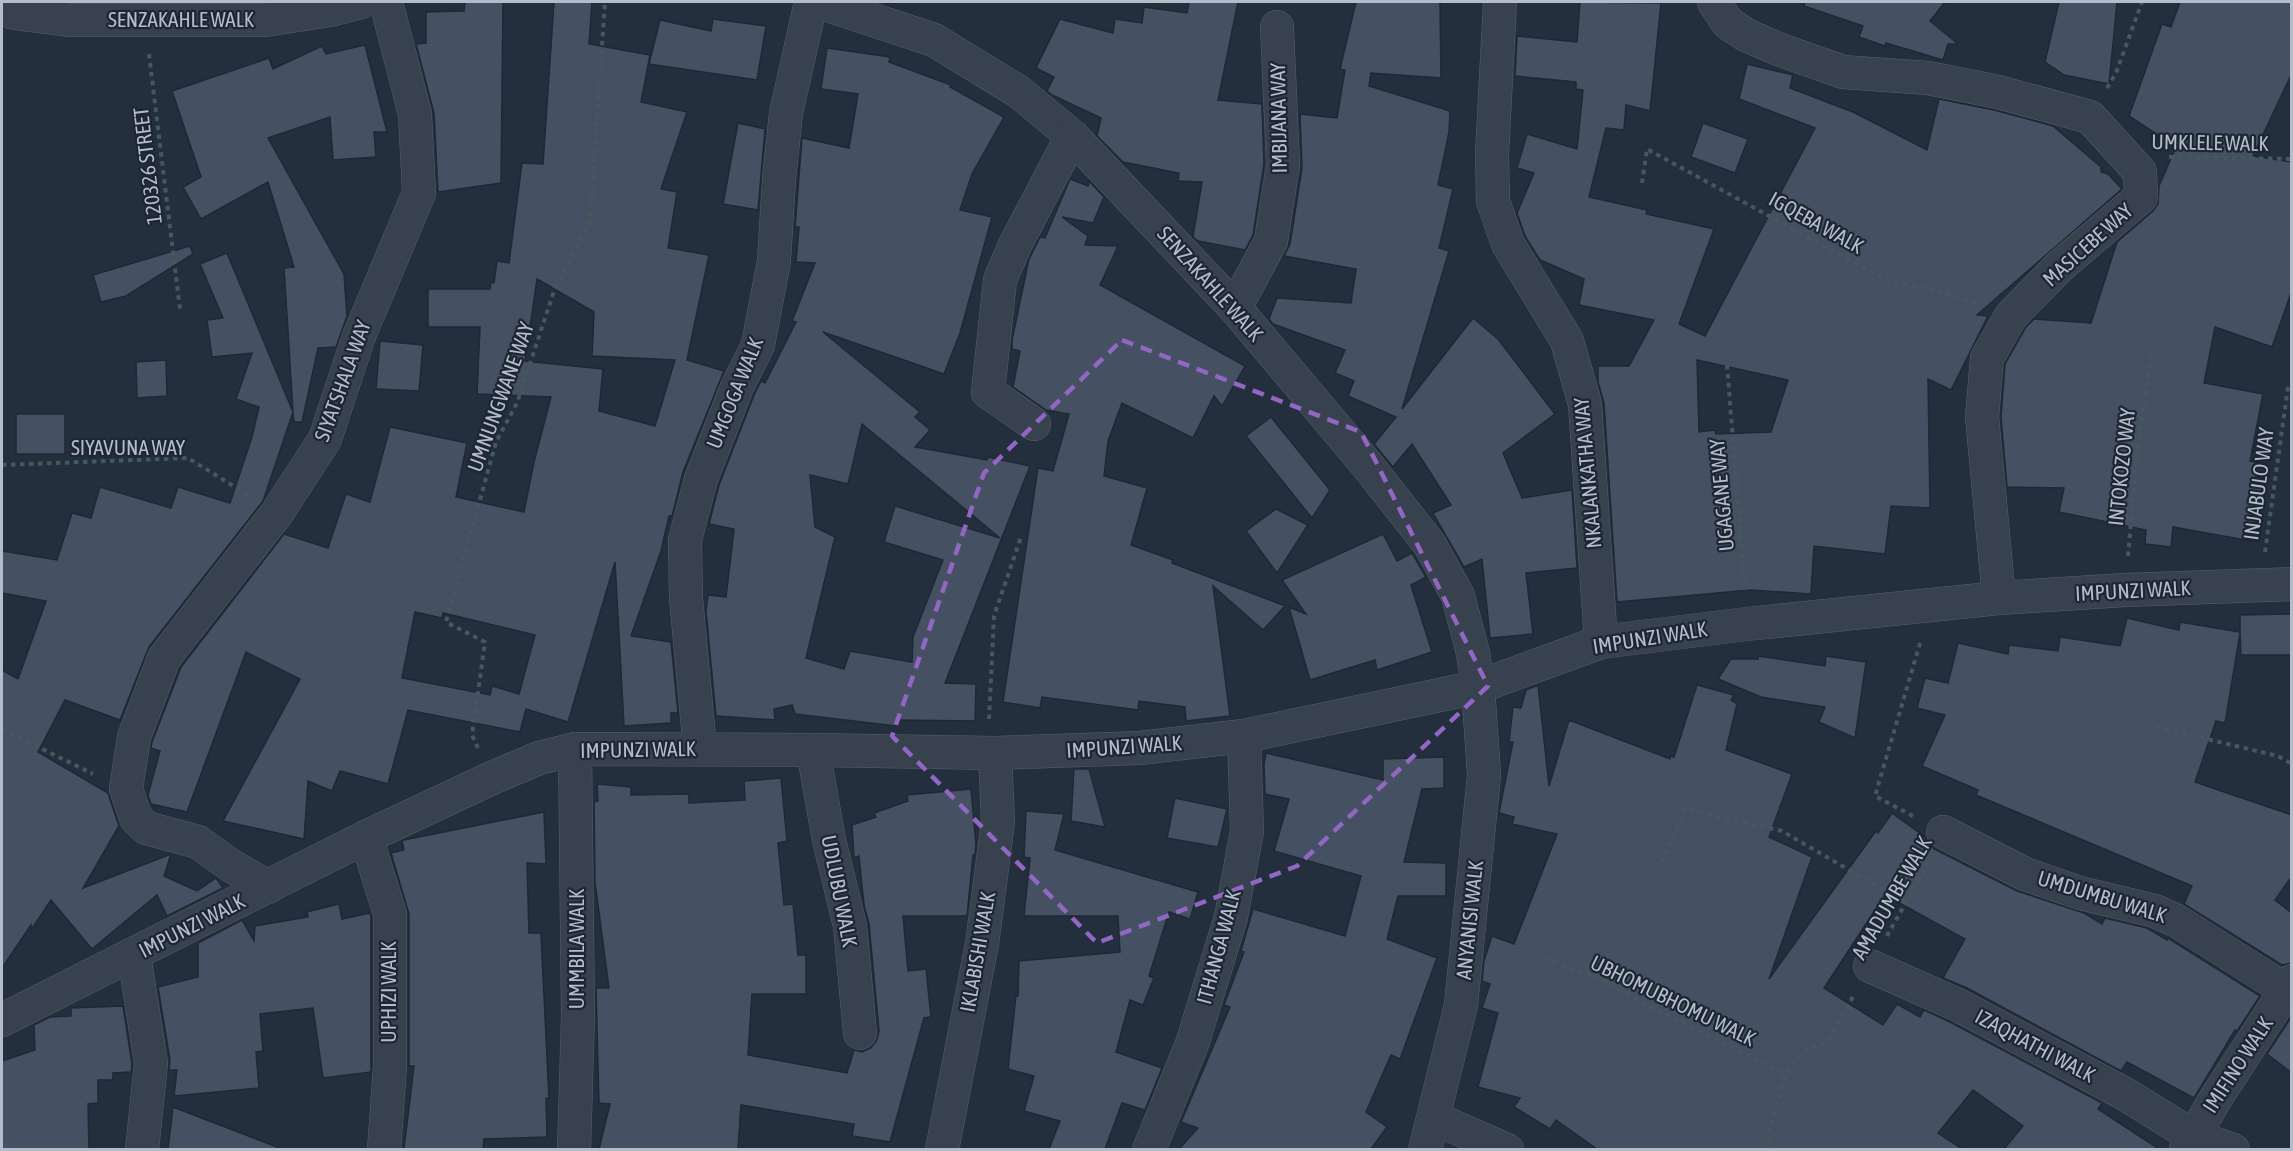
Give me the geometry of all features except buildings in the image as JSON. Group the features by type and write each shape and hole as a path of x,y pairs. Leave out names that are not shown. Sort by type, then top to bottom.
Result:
{"street":[{"name":"SENZAKAHLE WALK","path":"2,7 14,13 69,20 147,11 266,20 330,10 361,2"},
{"name":"SIYATSHALA WAY","path":"126,789 134,737 164,658 277,513 325,439 359,336 419,193 415,114 386,2"},
{"name":"UMGOGA WALK","path":"700,749 686,598 685,540 701,479 737,387 758,345 774,261 786,113 810,2"},
{"name":"SENZAKAHLE WALK","path":"819,2 934,40 1019,92 1072,136 1235,308 1368,466 1430,545 1458,596 1473,653 1478,687"},
{"name":"NKALANKATHA WAY","path":"1500,2 1492,154 1493,201 1508,244 1567,341 1585,404 1601,642"},
{"path":"1714,2 1728,23 1746,35 1843,72 1928,78 1998,92 2090,117"},
{"name":"IMBIJANA WAY","path":"1235,308 1271,241 1283,165 1277,27"},
{"name":"MASICEBE WAY","path":"1999,598 1982,417 1988,358 2011,316 2060,266 2142,197 2140,172 2090,117"},
{"path":"1035,424 988,392 1000,280 1015,245 1072,136"},
{"name":"IMPUNZI WALK","path":"2,1020 366,837 539,758 576,749 992,753 1140,748 1244,736 1478,687 1601,642 1747,624 1999,598 2125,590 2276,585"},
{"name":"ANYANISI WALK","path":"1425,1149 1461,1005 1484,776 1478,687"},
{"name":"ITHANGA WALK","path":"1149,1149 1192,1044 1231,917 1247,831 1244,736"},
{"name":"UMMBILA WALK","path":"574,1149 578,1016 576,749"},
{"name":"UDLUBU WALK","path":"813,750 829,840 850,926 860,1033"},
{"name":"IKLABISHI WALK","path":"942,1149 982,944 998,822 992,753"},
{"path":"126,789 136,818 146,828 198,842 230,866 268,887"},
{"name":"UMDUMBU WALK","path":"1943,832 2025,874 2080,893 2155,911 2177,921 2289,986"},
{"name":"UPHIZI WALK","path":"366,837 390,914 390,1066 384,1149"},
{"path":"134,955 152,1063 142,1149"},
{"name":"IZAQHATHI WALK","path":"1870,966 1958,1005 2125,1094 2190,1143 2233,1149"},
{"name":"IMIFINO WALK","path":"2190,1143 2289,986"},
{"path":"1434,1118 1507,1149"}],"path":[{"name":"UMNUNGWANE WAY","path":"492,778 472,735 485,642 446,622 496,442 517,404 554,291 590,221 605,2"},
{"path":"2090,117 2116,73 2142,2"},
{"name":"120326 STREET","path":"147,11 180,309"},
{"name":"IGQEBA WALK","path":"1642,183 1647,149 1884,279 1948,293 2011,316"},
{"name":"UMKLELE WALK","path":"2127,156 2292,159"},
{"name":"INTOKOZO WAY","path":"2125,590 2137,453 2152,348"},
{"name":"UGAGANE WAY","path":"1726,364 1747,624"},
{"name":"INJABULO WAY","path":"2276,585 2288,387"},
{"name":"SIYAVUNA WAY","path":"2,465 188,458 277,513"},
{"path":"992,753 994,616 1021,537"},
{"name":"AMADUMBE WALK","path":"1772,1149 1768,1134 1786,1074 1805,1051 1828,1041 1904,902 1946,834 1875,796 1900,717 1931,604"},
{"path":"2156,727 2278,756 2292,764"},
{"path":"2,729 126,789"},
{"path":"1662,862 1685,809 1782,831 1904,902"},
{"name":"UBHOMUBHOMU WALK","path":"1544,959 1612,983 1640,1002 1786,1074"}],"highlighted area":[{"path":"1122,340 1361,432 1488,686 1297,866 1097,943 892,736 984,473"}]}
